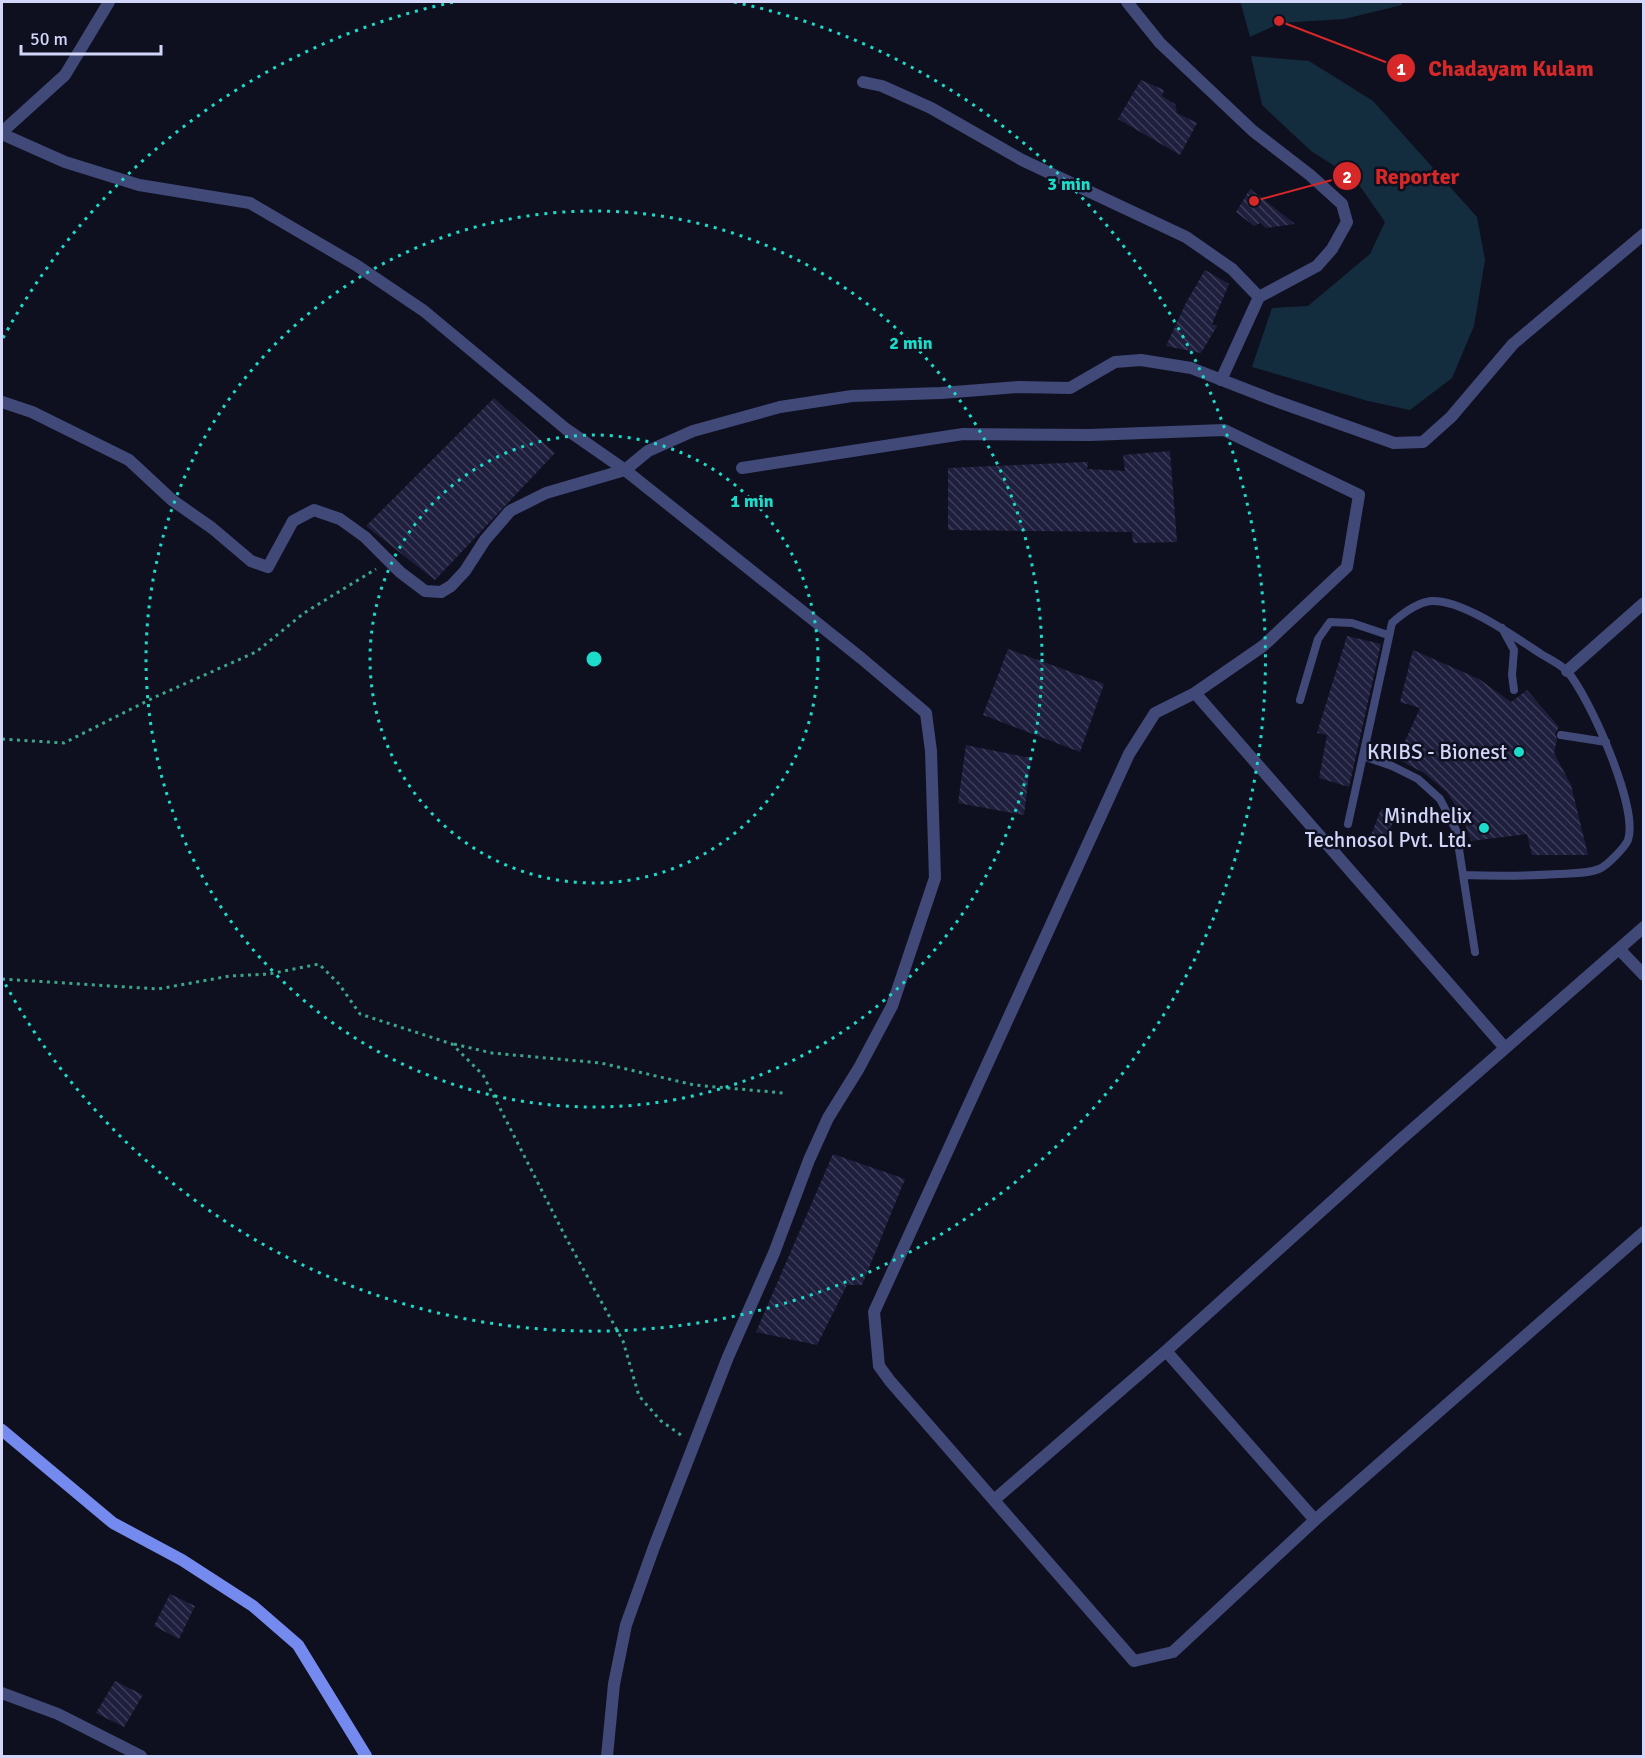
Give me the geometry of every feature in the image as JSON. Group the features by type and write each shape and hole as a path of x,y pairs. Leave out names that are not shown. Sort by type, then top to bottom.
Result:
{"main road":[{"path":"2,1430 113,1523 182,1560 253,1606 298,1645 366,1756"}],"street":[{"path":"109,2 65,75 2,133 64,162 139,185 250,203 356,265 424,311 566,429 625,470 861,658 926,713 931,751 935,878 892,1006 859,1068 828,1118 808,1160 774,1252 728,1357 626,1625 614,1684 607,1756"},
{"path":"1127,2 1160,43 1253,131 1310,175 1342,204 1347,222 1332,249 1317,266 1259,297 1221,380"},
{"path":"863,82 882,86 931,108 1022,160 1186,237 1232,269 1259,297"},
{"path":"2,402 32,412 129,460 172,500 212,528 251,561 268,567 293,521 314,510 340,519 365,537 425,591 441,592 451,586 465,571 485,540 510,511 546,493 625,470 648,451 693,431 780,407 852,396 1019,387 1070,388 1115,362 1141,360 1191,368 1394,443 1423,442 1451,417 1513,344 1644,234"},
{"path":"742,468 963,434 1090,435 1224,430 1359,495 1347,567 1263,646 1195,693 1155,713 1129,754 874,1312 879,1366 1134,1660 1173,1652 1315,1520 1644,1232"},
{"path":"1567,671 1644,603"},
{"path":"1195,693 1505,1048"},
{"path":"994,1500 1166,1351 1644,927"},
{"path":"1619,948 1644,975"},
{"path":"1166,1351 1315,1520"},
{"path":"2,1693 58,1713 141,1756"}],"lane":[{"path":"1348,824 1392,623 1407,609 1431,601 1460,606 1501,627 1567,671 1606,742 1622,788 1629,818 1628,840 1600,869 1521,876 1463,875"},
{"path":"1300,700 1318,639 1330,622 1352,623 1389,635"},
{"path":"1501,627 1514,650 1512,675 1514,690"},
{"path":"1561,735 1606,742"},
{"path":"1363,756 1392,766 1418,779 1440,799 1456,830 1475,952"}],"path":[{"path":"2,739 64,743 153,698 256,652 304,613 348,584 390,561"},
{"path":"2,979 159,989 230,976 269,974 319,964 339,984 360,1014 452,1044 492,1053 601,1063 693,1085 783,1094"},
{"path":"452,1044 483,1075 565,1236 623,1341 639,1396 661,1421 694,1445"}],"water":[{"path":"1237,2 1402,2 1402,5 1344,19 1280,23 1250,37 1241,4"},
{"path":"1251,56 1309,61 1373,101 1477,217 1485,260 1474,326 1452,378 1410,410 1368,401 1252,367 1272,308 1308,306 1370,254 1385,222 1355,179 1311,151 1262,105"}],"building":[{"path":"1141,80 1164,90 1162,96 1175,104 1177,113 1197,123 1180,155 1118,119"},
{"path":"1250,189 1295,224 1266,228 1260,223 1254,226 1236,212"},
{"path":"1205,270 1229,284 1212,324 1217,326 1201,353 1166,346 1186,303"},
{"path":"494,398 555,453 435,580 366,526"},
{"path":"1170,451 1177,542 1133,543 1132,532 948,530 948,468 1088,462 1087,469 1125,471 1123,455"},
{"path":"1347,636 1381,644 1349,787 1319,778 1327,735 1317,733"},
{"path":"1008,649 1104,684 1080,752 983,715"},
{"name":"KRIBS - Bionest","path":"1413,650 1479,679 1511,702 1527,690 1559,727 1555,734 1557,739 1554,753 1571,785 1588,855 1532,855 1527,834 1471,841 1463,818 1447,792 1424,773 1397,759 1420,708 1400,702"},
{"path":"966,745 1031,758 1024,815 958,803"},
{"path":"1381,809 1395,815 1386,842 1370,838"},
{"path":"833,1154 905,1179 862,1285 847,1285 817,1345 756,1332"},
{"path":"170,1594 195,1606 179,1639 154,1626"},
{"path":"115,1681 143,1695 124,1727 96,1713"}],"place":[{"name":"Chadayam Kulam","path":"1279,21"},
{"name":"Reporter","path":"1254,201"},
{"name":"KRIBS - Bionest","path":"1519,752"},
{"name":"Mindhelix Technosol Pvt. Ltd.","path":"1484,828"}]}
